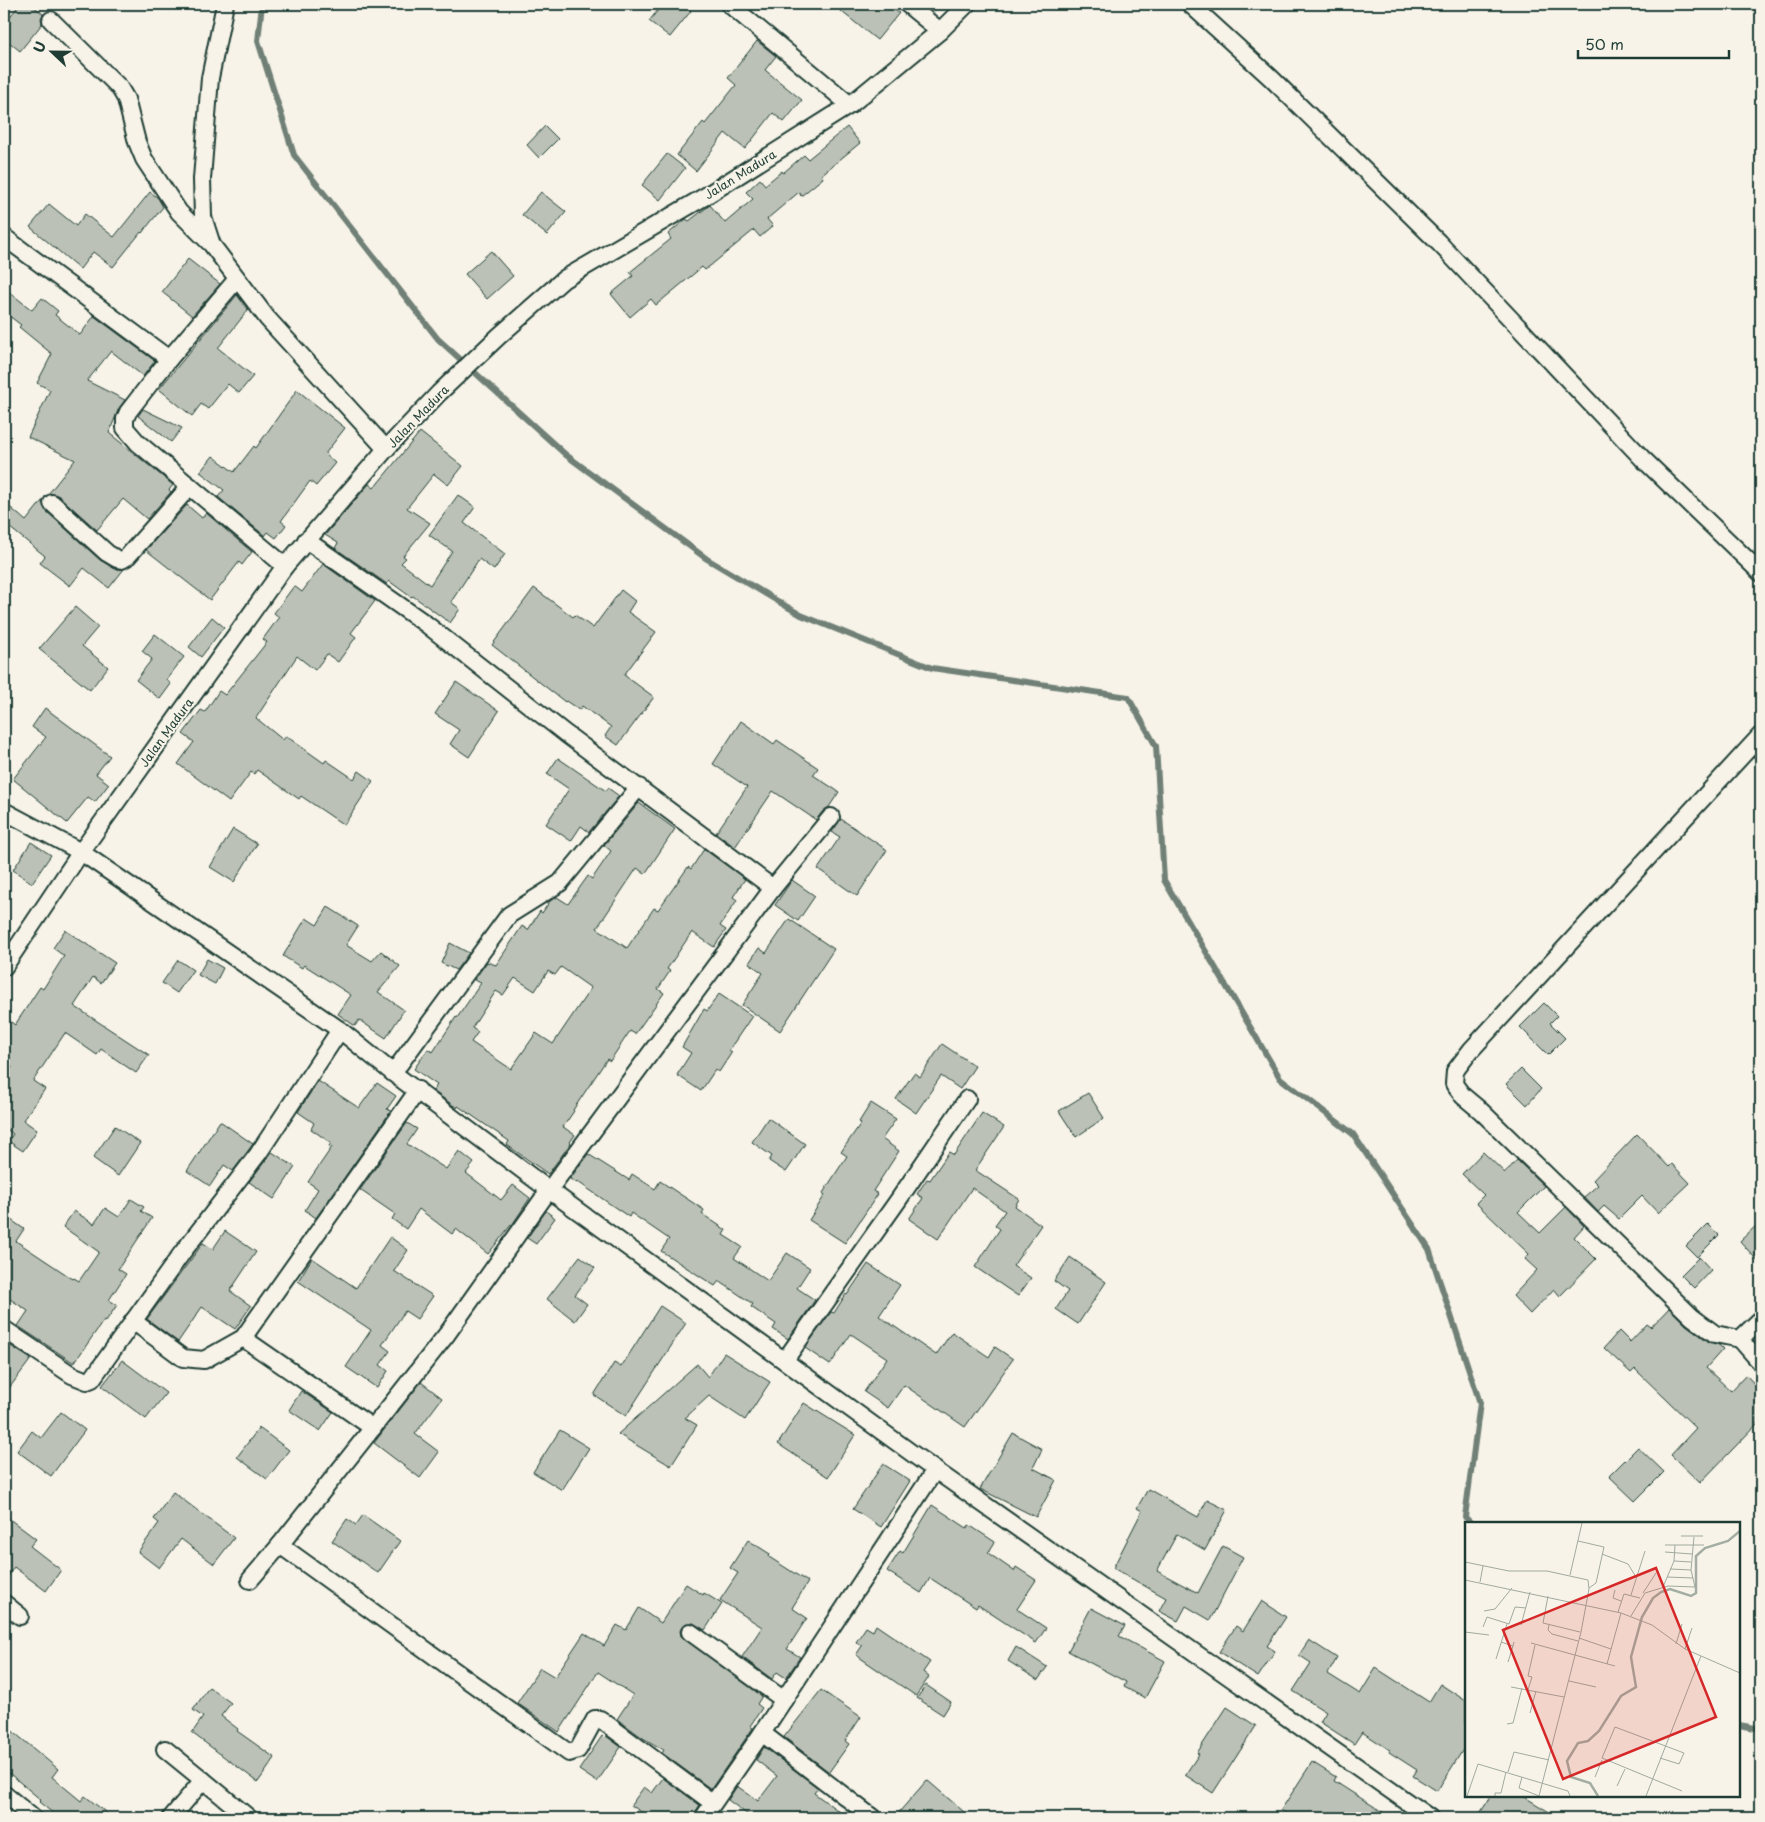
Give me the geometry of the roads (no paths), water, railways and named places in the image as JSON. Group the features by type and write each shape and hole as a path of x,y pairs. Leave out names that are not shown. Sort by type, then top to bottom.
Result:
{"street":[{"path":"212,245 203,216 202,170 210,78 225,4"},
{"path":"729,4 850,105"},
{"path":"907,4 940,31"},
{"name":"Jalan Madura","path":"4,967 81,852 285,566 386,449 439,393 499,336 564,279 704,197 850,105 940,31 967,4"},
{"path":"1190,4 1270,77 1439,243 1642,458 1761,573"},
{"path":"51,20 119,87 126,99 137,142 144,159 179,212 212,245 267,318 386,449"},
{"path":"5,234 169,359"},
{"path":"238,279 169,359 128,412 125,419 125,428 138,443 285,566"},
{"path":"52,503 107,553 122,560 127,557 190,486"},
{"path":"306,540 426,624 566,734 773,888"},
{"path":"1761,735 1471,1050 1455,1071 1454,1084 1463,1096 1488,1118 1692,1317 1715,1334 1740,1339 1761,1362"},
{"path":"393,1072 509,915 560,883 638,787"},
{"path":"4,811 81,852 340,1030 549,1190 935,1470 1430,1818"},
{"path":"250,1580 280,1545 447,1334 549,1190 773,888 831,817"},
{"path":"4,1329 72,1376 87,1381 92,1378 182,1253 258,1154 340,1030"},
{"path":"133,1321 183,1358 204,1360 243,1338 418,1090"},
{"path":"785,1360 967,1099"},
{"path":"1740,1339 1761,1319"},
{"path":"243,1338 373,1428"},
{"path":"703,1818 784,1700 935,1470"},
{"path":"280,1545 569,1753 578,1750 595,1719 600,1719 713,1803"},
{"path":"4,1603 20,1616"},
{"path":"690,1632 784,1700"},
{"path":"762,1733 873,1818"},
{"path":"165,1749 249,1818"},
{"path":"171,1818 203,1780"},
{"path":"4,1794 33,1818"}],"waterway":[{"path":"262,4 258,41 294,155 438,339 566,455 707,559 801,615 932,668 1128,697 1156,746 1164,880 1280,1078 1353,1134 1429,1249 1480,1403 1465,1517 1470,1522"},
{"path":"1740,1725 1761,1729"}]}
